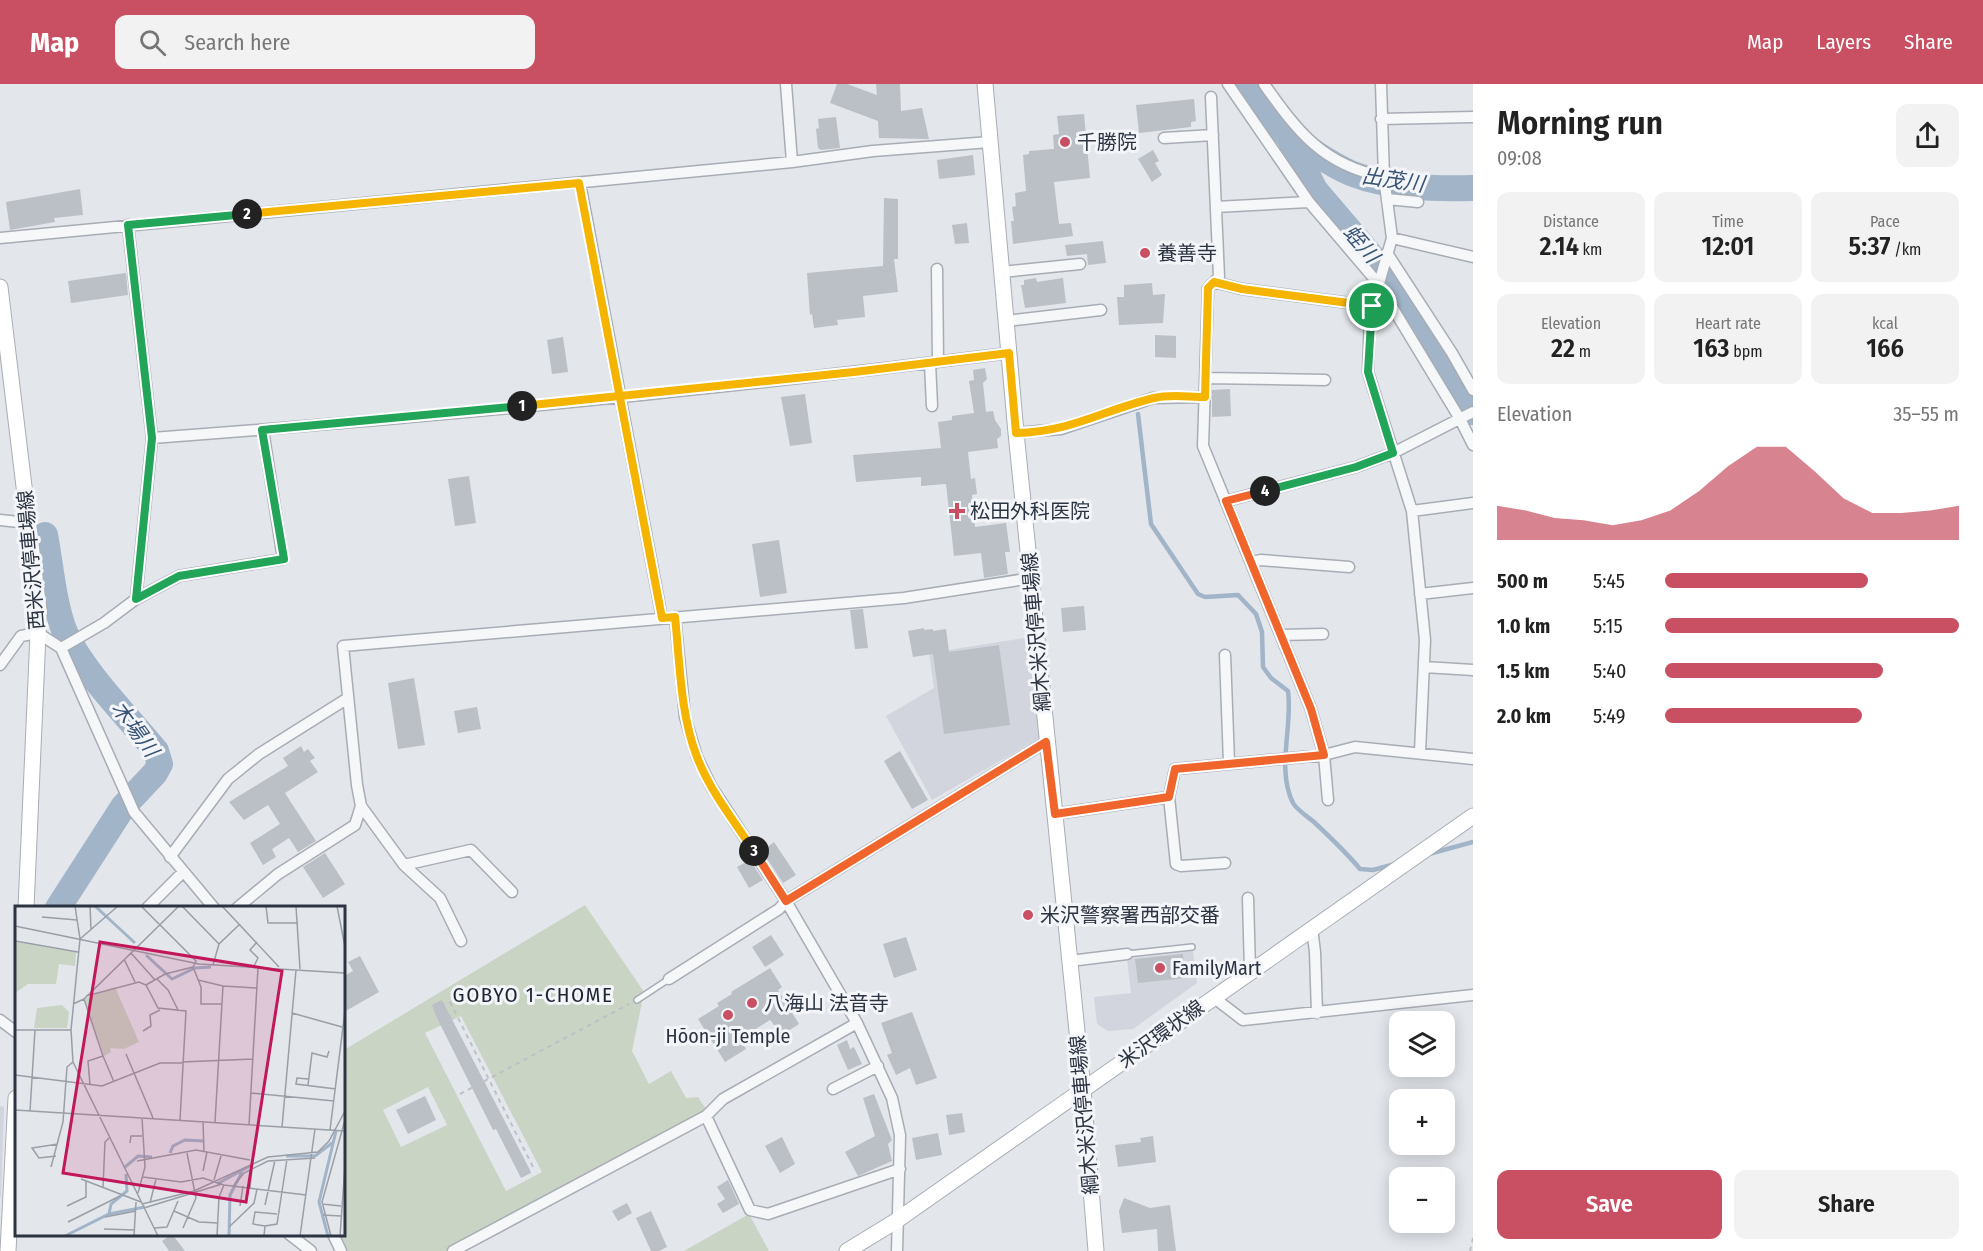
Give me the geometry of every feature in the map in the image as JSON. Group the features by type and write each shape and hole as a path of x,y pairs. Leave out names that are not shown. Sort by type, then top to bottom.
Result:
{"main road":[{"name":"綱木米沢停車場線","path":"985,84 1046,742 1083,1090 1096,1251"},
{"name":"西米沢停車場線","path":"0,287 39,611 26,906"},
{"name":"米沢環状線","path":"847,1251 896,1221 1473,816"},
{"path":"8,1251 15,1117"}],"street":[{"path":"786,84 792,162"},
{"path":"1228,84 1309,202 1378,279 1467,415 1473,445"},
{"path":"1264,84 1294,127 1312,143 1356,172 1384,179"},
{"path":"1381,84 1384,179 1392,238 1378,279 1372,306 1368,372 1412,511 1425,640 1420,752"},
{"path":"1211,98 1219,277 1208,288 1203,446 1311,709 1324,755 1328,800"},
{"path":"1381,119 1473,117"},
{"path":"1164,138 1213,135"},
{"path":"0,238 792,162 873,151 990,142"},
{"path":"579,183 622,396 662,618"},
{"path":"1386,196 1418,202"},
{"path":"1216,207 1309,202"},
{"path":"128,225 152,438 136,599"},
{"path":"1392,238 1473,257"},
{"path":"1386,257 1452,353 1473,390"},
{"path":"1002,272 1080,264"},
{"path":"932,406 937,269"},
{"path":"1214,282 1242,289 1372,306"},
{"path":"1006,321 1101,310"},
{"path":"152,438 262,430 622,396 1009,353"},
{"path":"1205,378 1324,380"},
{"path":"1016,433 1061,429 1153,398 1205,397"},
{"path":"1226,501 1356,467 1393,453 1467,415"},
{"path":"61,648 104,623 136,599 179,576 284,559 262,430"},
{"path":"1412,511 1473,503"},
{"path":"0,520 28,523"},
{"path":"1251,562 1261,560 1349,567"},
{"path":"461,941 440,898 404,865 362,806 357,785 343,646 904,598 1032,578"},
{"path":"1420,594 1473,588"},
{"path":"675,617 686,717 697,757 711,786 786,901 857,1023 892,1098 900,1135 897,1251"},
{"path":"0,665 21,636 38,633 61,648 134,812 212,906"},
{"path":"1281,636 1323,634"},
{"path":"1225,655 1229,762"},
{"path":"1424,667 1473,670"},
{"path":"170,857 228,779 259,754 348,698"},
{"path":"669,980 779,909 786,901 1046,742"},
{"path":"1225,863 1181,866 1176,864 1169,797 1175,769 1229,762 1324,755 1355,747 1473,759"},
{"path":"1055,814 1169,797"},
{"path":"239,906 278,874 355,825 362,806"},
{"path":"404,865 471,850 512,891"},
{"path":"149,906 183,872"},
{"path":"1248,898 1250,971"},
{"path":"1311,928 1315,952 1317,1013"},
{"path":"1070,961 1127,954"},
{"path":"1213,997 1243,1020 1473,995"},
{"path":"0,1020 15,1031"},
{"path":"453,1251 706,1116 723,1099 857,1023"},
{"path":"833,1089 878,1066"},
{"path":"706,1116 750,1210 768,1214 900,1169"},
{"path":"292,1236 311,1251"},
{"path":"334,1236 341,1251"}],"lane":[{"path":"1127,954 1192,947"},
{"path":"637,1000 669,980"}],"path":[{"path":"460,1094 637,1000"},
{"path":"450,1002 535,1171"},
{"path":"1470,1251 1473,1238"}],"shaded area":[{"path":"1030,637 1040,738 932,800 886,716 934,688 929,653"},
{"path":"1193,951 1197,983 1133,1029 1108,1031 1097,1024 1094,997 1131,993 1127,959"},
{"path":"0,1106 4,1107 1,1197 0,1197"}],"green space":[{"path":"585,905 644,992 632,1051 649,1084 671,1071 686,1098 698,1097 707,1111 449,1251 334,1251 326,1236 345,1236 345,1049","holes":["461,1016 542,1172 506,1191 425,1033","428,1087 447,1125 401,1147 383,1110"]},
{"path":"749,1214 769,1251 684,1251"}],"building":[{"path":"837,84 847,84 877,95 876,84 900,84 901,111 922,108 929,139 879,138 878,121 830,103"},
{"path":"1194,99 1196,121 1191,122 1191,127 1139,133 1136,105"},
{"path":"1084,114 1090,178 1054,182 1059,224 1071,223 1073,236 1013,244 1011,221 1014,221 1012,207 1016,206 1015,193 1026,191 1023,155 1029,154 1029,151 1054,149 1053,135 1059,134 1057,116"},
{"path":"836,117 840,148 821,150 818,148 816,129 819,128 818,119"},
{"path":"1153,150 1159,161 1155,163 1162,175 1152,182 1138,159"},
{"path":"973,155 975,175 939,179 937,160"},
{"path":"80,189 83,215 54,218 55,222 10,230 6,202"},
{"path":"884,198 898,199 898,259 894,259 898,292 863,296 865,317 837,320 838,325 814,328 812,314 810,315 807,273 883,266"},
{"path":"967,223 969,243 955,244 952,225"},
{"path":"1103,241 1106,263 1088,265 1087,254 1067,256 1065,245"},
{"path":"126,273 128,295 71,303 68,281"},
{"path":"1036,278 1037,282 1063,278 1066,303 1025,308 1021,285 1024,285 1024,280"},
{"path":"1152,283 1153,295 1165,294 1163,323 1119,325 1117,297 1124,297 1124,285"},
{"path":"1155,335 1176,336 1176,358 1155,357"},
{"path":"563,337 568,372 552,374 547,340"},
{"path":"985,368 987,379 983,383 986,412 993,411 995,420 1001,429 1001,436 997,439 998,448 968,452 971,479 975,478 977,494 972,495 975,527 1006,523 1010,552 1005,552 1008,574 984,578 981,553 954,556 946,484 921,486 921,477 856,482 853,455 941,448 938,422 952,420 952,416 974,413 969,381 974,380 973,370"},
{"path":"1230,389 1231,416 1212,417 1212,390"},
{"path":"805,394 812,443 790,446 781,397"},
{"path":"469,476 476,523 455,526 448,479"},
{"path":"779,540 787,593 760,597 752,544"},
{"path":"1084,606 1086,630 1063,632 1061,608"},
{"path":"863,609 868,648 855,649 850,610"},
{"path":"924,628 924,630 933,629 933,631 946,629 949,652 999,645 1010,725 944,734 933,654 913,657 908,631"},
{"path":"414,678 425,745 398,749 388,683"},
{"path":"477,707 481,729 458,733 454,711"},
{"path":"301,746 304,752 308,749 315,758 310,761 318,772 285,793 316,841 298,852 289,838 272,849 276,857 263,865 250,843 280,824 268,805 244,820 229,802 288,766 283,758"},
{"path":"900,751 928,800 912,809 884,761"},
{"path":"774,842 796,875 783,883 762,851"},
{"path":"325,853 345,884 323,898 303,867"},
{"path":"750,860 763,880 749,888 737,867"},
{"path":"771,935 784,955 765,967 752,947"},
{"path":"906,937 917,970 894,978 883,944"},
{"name":"FamilyMart","path":"1183,954 1185,978 1138,983 1135,959"},
{"path":"360,956 379,992 345,1011 345,975 353,971 348,962"},
{"name":"Hōon-ji Temple","path":"770,968 782,987 778,990 799,1024 782,1035 770,1020 740,1039 746,1049 725,1062 698,1019 719,1006 717,1003 732,994 731,992"},
{"path":"442,1000 530,1170 531,1173 521,1178 496,1129 493,1130 436,1016 432,1005"},
{"path":"912,1012 937,1078 916,1085 910,1068 896,1075 887,1055 892,1053 881,1023"},
{"path":"847,1040 850,1049 854,1047 862,1064 848,1070 837,1045"},
{"path":"874,1094 892,1140 888,1144 892,1161 858,1176 845,1152 875,1136 863,1098"},
{"path":"425,1096 436,1120 408,1134 396,1110"},
{"path":"962,1113 965,1132 949,1135 946,1115"},
{"path":"938,1133 942,1155 916,1160 912,1138"},
{"path":"1153,1136 1156,1162 1118,1167 1115,1145 1141,1142 1140,1138"},
{"path":"782,1137 795,1164 780,1173 765,1146"},
{"path":"728,1180 739,1204 723,1213 717,1204 725,1199 717,1187"},
{"path":"1124,1198 1150,1208 1170,1205 1176,1251 1158,1251 1157,1229 1122,1233 1119,1211"},
{"path":"627,1203 632,1213 618,1221 612,1211"},
{"path":"651,1211 667,1247 659,1251 651,1251 636,1218"},
{"path":"174,1236 185,1251 169,1251 162,1241"}],"waterway":[{"name":"蛭川","path":"1242,84 1254,102 1288,136 1315,190 1395,284 1473,412"},
{"name":"出茂川","path":"1288,136 1336,166 1367,179 1412,187 1473,188"},
{"path":"1138,414 1151,524 1198,594 1205,597 1238,595 1256,614 1262,632 1263,667 1271,678 1288,691 1285,762 1288,790 1293,803 1360,869 1373,870 1395,864"},
{"name":"木場川","path":"45,535 57,607 71,645 93,677 156,751 160,764 155,773 123,807 59,906"},
{"path":"1429,854 1473,842"}],"place":[{"name":"千勝院","path":"1065,142"},
{"name":"養善寺","path":"1145,253"},
{"name":"松田外科医院","path":"957,511"},
{"name":"米沢警察署西部交番","path":"1028,915"},
{"name":"FamilyMart","path":"1160,968"},
{"name":"八海山 法音寺","path":"752,1003"},
{"name":"Hōon-ji Temple","path":"728,1015"}],"district":[{"name":"GOBYO 1-CHOME","path":"533,995"}],"route":[{"path":"1372,306 1242,289 1214,282 1208,288 1205,397 1153,398 1061,429 1040,432 1016,433 1009,353 622,396 262,430 284,559 179,576 136,599 152,438 128,225 579,183 622,396 662,618 675,617 686,717 697,757 711,786 786,901 1046,742 1055,814 1169,797 1175,769 1282,757 1324,755 1311,709 1226,501 1356,467 1393,453 1368,372 1372,306"}]}
